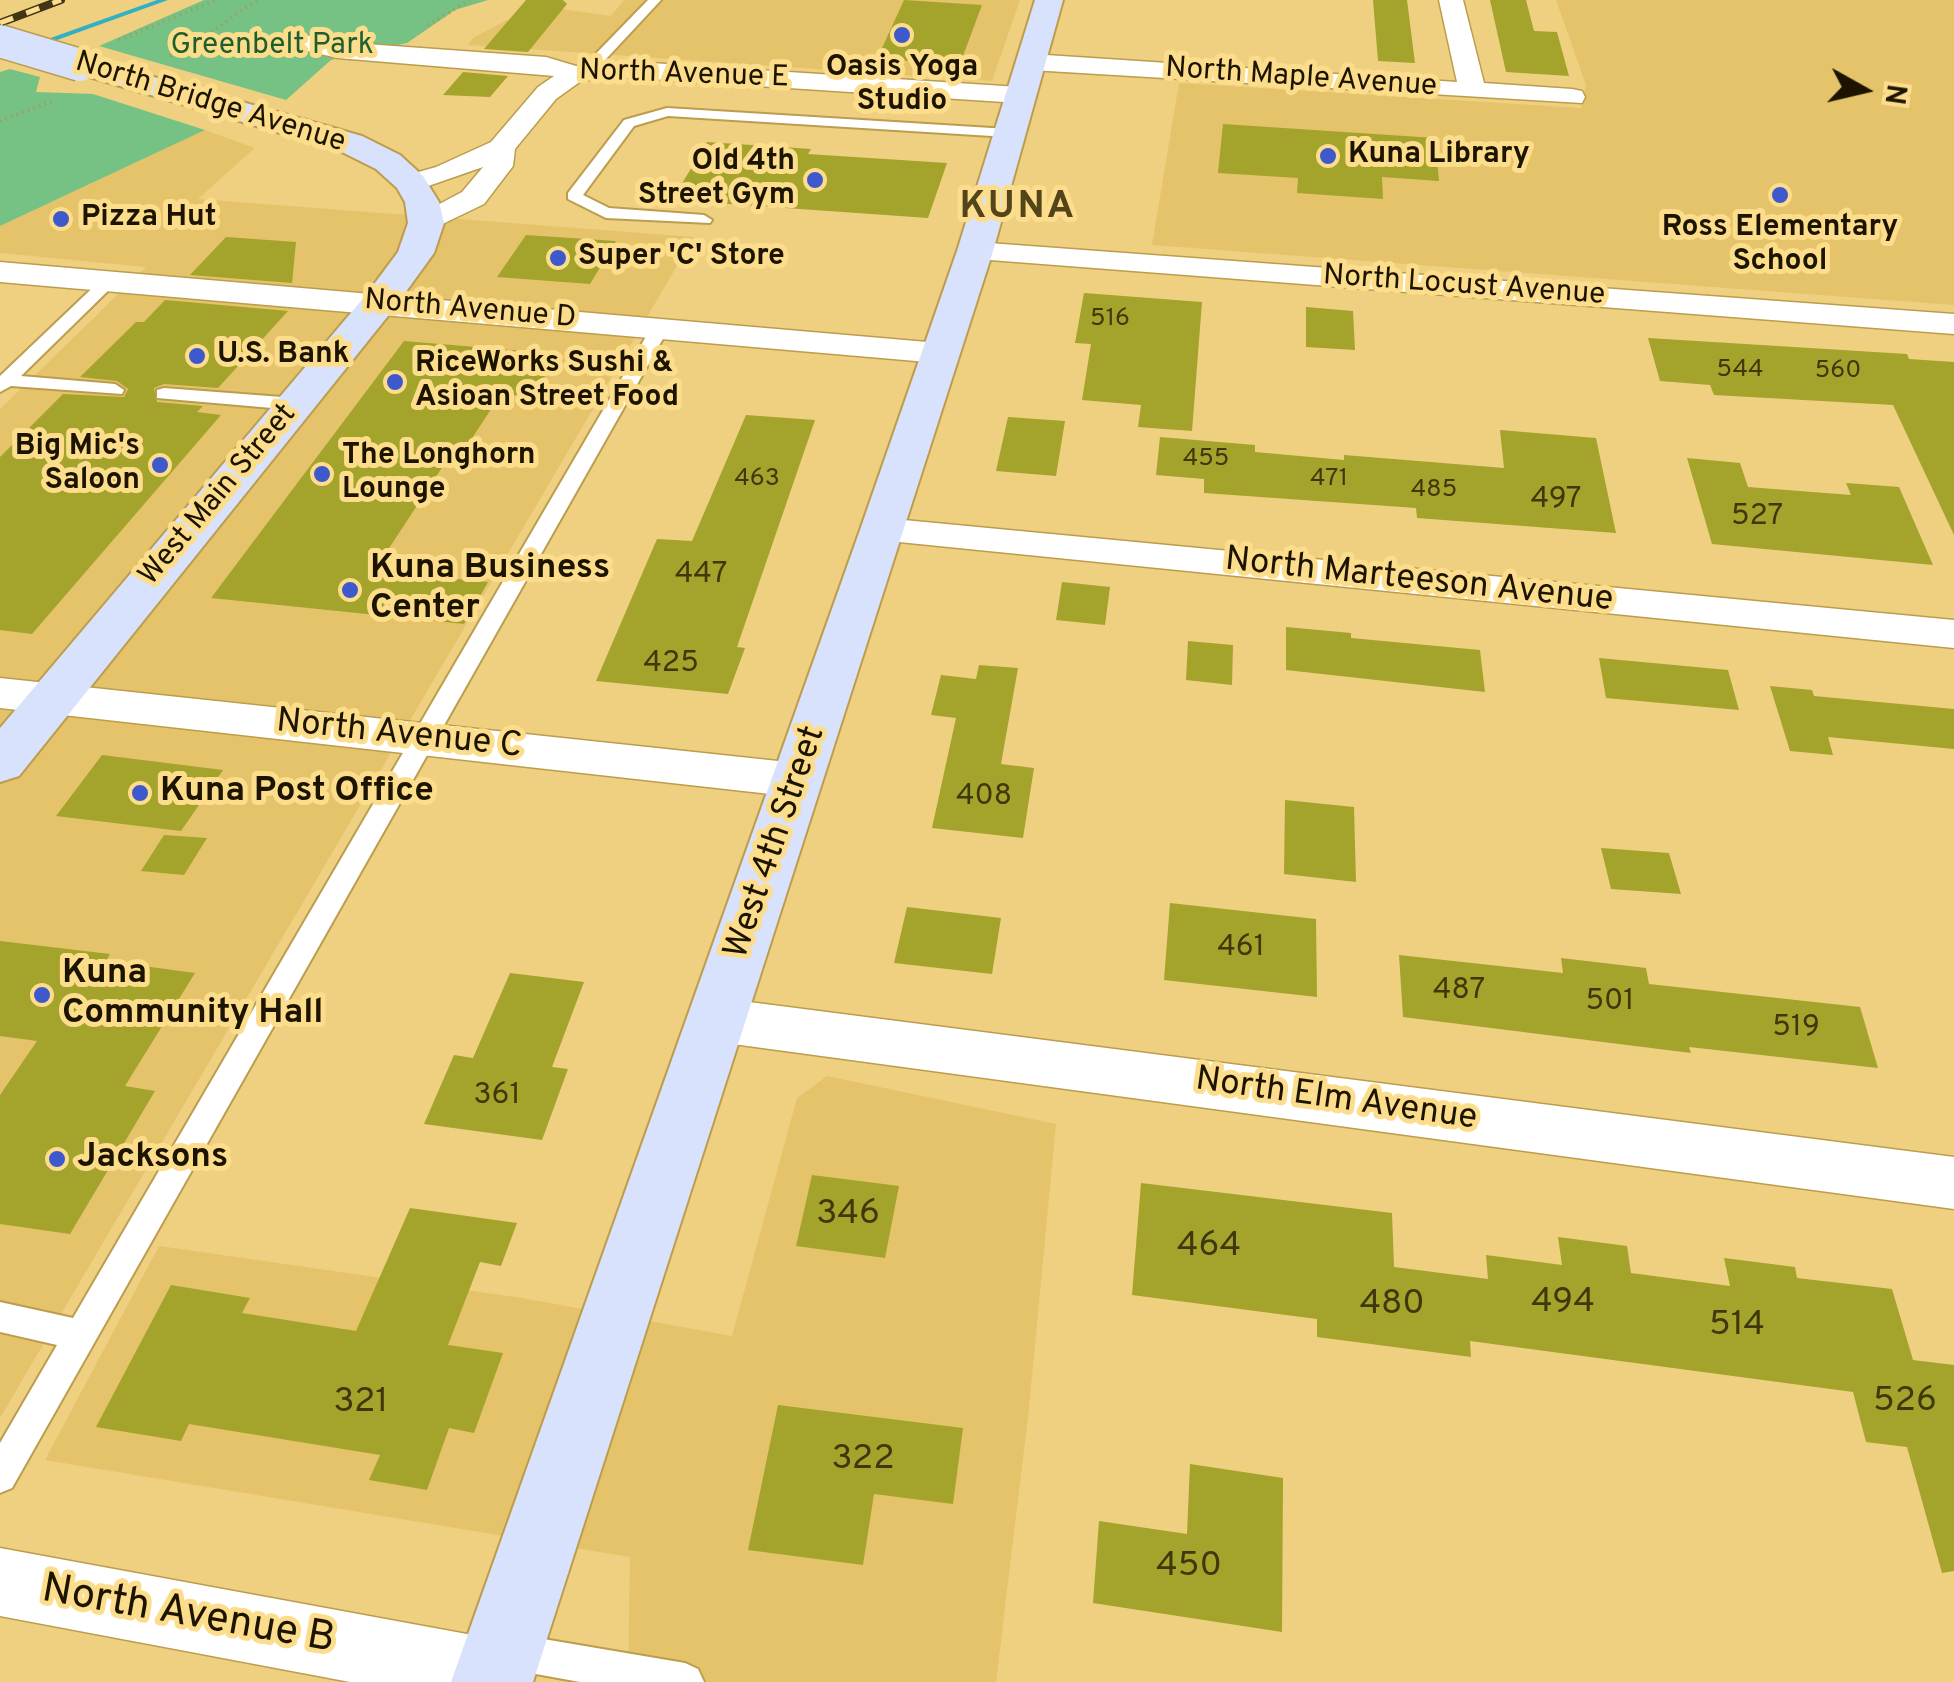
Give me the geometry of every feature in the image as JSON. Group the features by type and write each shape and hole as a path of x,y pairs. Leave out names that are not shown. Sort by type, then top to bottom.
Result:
{"main road":[{"name":"West 4th Street","path":"496,1668 883,530 975,251 1049,0"},
{"name":"North Bridge Avenue","path":"0,41 350,143 388,162 411,183"},
{"path":"411,183 422,202 426,223"},
{"name":"West Main Street","path":"0,762 380,302 416,252 426,223"}],"street":[{"path":"1451,0 1472,90"},
{"name":"North Avenue E","path":"290,40 338,50 546,65 581,72 620,69 1019,97"},
{"path":"411,183 446,174 501,148 547,93 581,72"},
{"name":"North Maple Avenue","path":"1019,97 1472,90 1572,98"},
{"path":"426,223 473,198 499,166 501,148"},
{"name":"North Locust Avenue","path":"975,251 1954,324"},
{"name":"North Avenue D","path":"0,272 939,353"},
{"name":"North Marteeson Avenue","path":"883,530 1954,634"},
{"name":"North Avenue C","path":"0,693 798,780"},
{"name":"North Elm Avenue","path":"718,1020 1954,1183"},
{"name":"North Avenue B","path":"0,1582 496,1668"}],"lane":[{"path":"581,72 655,0"},
{"path":"704,220 606,213 574,196 629,123 667,112 1019,97"},
{"path":"3,383 111,280"},
{"path":"0,1476 660,328"},
{"path":"3,383 115,390"},
{"path":"164,394 295,404"},
{"path":"0,1317 81,1335"},
{"path":"496,1668 685,1682"}],"path":[{"path":"160,60 199,41 256,0"},
{"path":"199,41 290,40"}],"shaded area":[{"path":"624,0 1020,0 992,81 468,45 473,38 507,20 562,9 611,16"},
{"path":"1556,0 1954,0 1954,305 1152,245 1179,83 1581,108 1586,85"},
{"path":"205,130 255,148 198,199 694,237 0,1418 0,409 146,267 0,253 0,226"},
{"path":"827,1076 1056,1124 1029,1408 996,1682 628,1682 630,1557 45,1460 159,1246 522,1298 732,1336 797,1098"}],"green space":[{"name":"Greenbelt Park","path":"204,0 488,0 455,10 407,43 331,60 286,100 99,46"},
{"name":"Greenbelt Park","path":"10,69 40,77 36,92 93,94 205,130 0,226 0,72"}],"building":[{"path":"526,0 563,0 567,4 528,52 484,49"},
{"path":"904,0 982,5 960,64 877,59"},
{"path":"1373,0 1407,0 1415,63 1378,61"},
{"path":"1490,0 1526,0 1534,31 1557,32 1569,76 1506,72"},
{"path":"463,72 508,76 490,97 443,95"},
{"name":"Kuna Library","path":"1223,124 1435,138 1439,181 1382,177 1383,199 1297,193 1298,178 1218,173"},
{"path":"707,142 811,149 808,154 947,163 928,218 672,200"},
{"name":"Super 'C' Store","path":"526,235 616,241 590,284 497,277"},
{"path":"226,237 296,242 292,283 190,275"},
{"path":"1084,293 1202,302 1192,431 1138,427 1141,405 1082,400 1091,344 1075,343"},
{"path":"165,300 288,311 218,388 164,384 154,388 157,402 203,406 197,412 221,415 32,634 0,630 0,457 63,394 124,397 128,389 117,381 80,377 136,322 144,322"},
{"path":"1306,307 1353,311 1355,350 1306,347"},
{"path":"1648,338 1907,354 1909,359 1954,362 1954,535 1893,405 1714,395 1710,385 1660,381"},
{"path":"404,341 560,354 532,396 501,394 459,458 449,457 374,571 488,582 464,624 211,598"},
{"path":"746,415 815,420 737,647 745,648 728,694 596,681 657,539 692,541"},
{"path":"1008,417 1065,421 1056,476 996,471"},
{"path":"1500,430 1596,438 1616,533 1417,518 1416,508 1204,493 1204,479 1156,475 1160,437 1255,445 1255,452 1504,468"},
{"path":"1687,458 1740,463 1748,487 1851,495 1846,483 1899,487 1933,565 1712,544"},
{"path":"1062,582 1110,587 1105,625 1056,620"},
{"path":"1286,627 1351,633 1351,638 1480,650 1485,692 1286,670"},
{"path":"1188,641 1233,645 1232,685 1186,680"},
{"path":"1599,658 1728,670 1739,710 1606,698"},
{"path":"979,665 1018,668 1001,764 1034,768 1023,838 932,828 956,718 931,715 941,675 976,679"},
{"path":"1770,686 1812,690 1814,696 1954,709 1954,749 1828,737 1833,755 1790,751"},
{"name":"Kuna Post Office","path":"102,755 223,770 181,831 56,816"},
{"path":"1285,800 1354,807 1356,882 1284,874"},
{"path":"164,835 207,838 184,875 141,871"},
{"path":"1601,848 1669,853 1681,894 1611,889"},
{"path":"1170,903 1316,919 1317,997 1164,980"},
{"path":"907,907 1001,918 992,974 894,963"},
{"path":"0,941 110,954 106,961 195,973 125,1086 155,1091 70,1234 0,1224 0,1095 37,1041 0,1036"},
{"path":"1399,955 1563,973 1561,958 1646,968 1649,984 1860,1007 1878,1068 1689,1047 1691,1053 1403,1017"},
{"path":"510,973 584,982 552,1067 568,1069 542,1140 424,1124 454,1055 473,1058"},
{"path":"812,1175 899,1186 885,1258 796,1246"},
{"path":"1141,1183 1392,1213 1394,1267 1488,1279 1486,1255 1562,1265 1558,1237 1627,1246 1631,1273 1730,1286 1724,1258 1795,1267 1797,1278 1892,1289 1913,1360 1954,1365 1954,1571 1942,1573 1907,1447 1866,1442 1853,1392 1470,1341 1471,1357 1317,1337 1317,1319 1132,1295"},
{"path":"410,1208 517,1223 501,1266 480,1262 448,1345 503,1353 474,1433 449,1428 427,1490 369,1480 380,1455 189,1424 181,1441 96,1427 171,1285 250,1298 242,1313 356,1331"},
{"path":"778,1405 963,1428 953,1504 874,1494 863,1565 748,1550"},
{"path":"1190,1464 1283,1478 1282,1632 1093,1603 1099,1521 1187,1534"}],"waterway":[{"path":"32,46 164,0"}],"railway":[{"path":"0,23 61,0"}],"place":[{"name":"Oasis Yoga Studio","path":"902,35"},
{"name":"Kuna Library","path":"1328,156"},
{"name":"Old 4th Street Gym","path":"815,180"},
{"name":"Ross Elementary School","path":"1780,195"},
{"name":"Pizza Hut","path":"61,219"},
{"name":"Super 'C' Store","path":"558,258"},
{"name":"U.S. Bank","path":"197,356"},
{"name":"RiceWorks Sushi & Asioan Street Food","path":"395,382"},
{"name":"Big Mic's Saloon","path":"160,465"},
{"name":"The Longhorn Lounge","path":"322,474"},
{"name":"Kuna Business Center","path":"350,590"},
{"name":"Kuna Post Office","path":"140,793"},
{"name":"Kuna Community Hall","path":"42,995"},
{"name":"Jacksons","path":"57,1159"}],"district":[{"name":"KUNA","path":"1018,209"}]}
